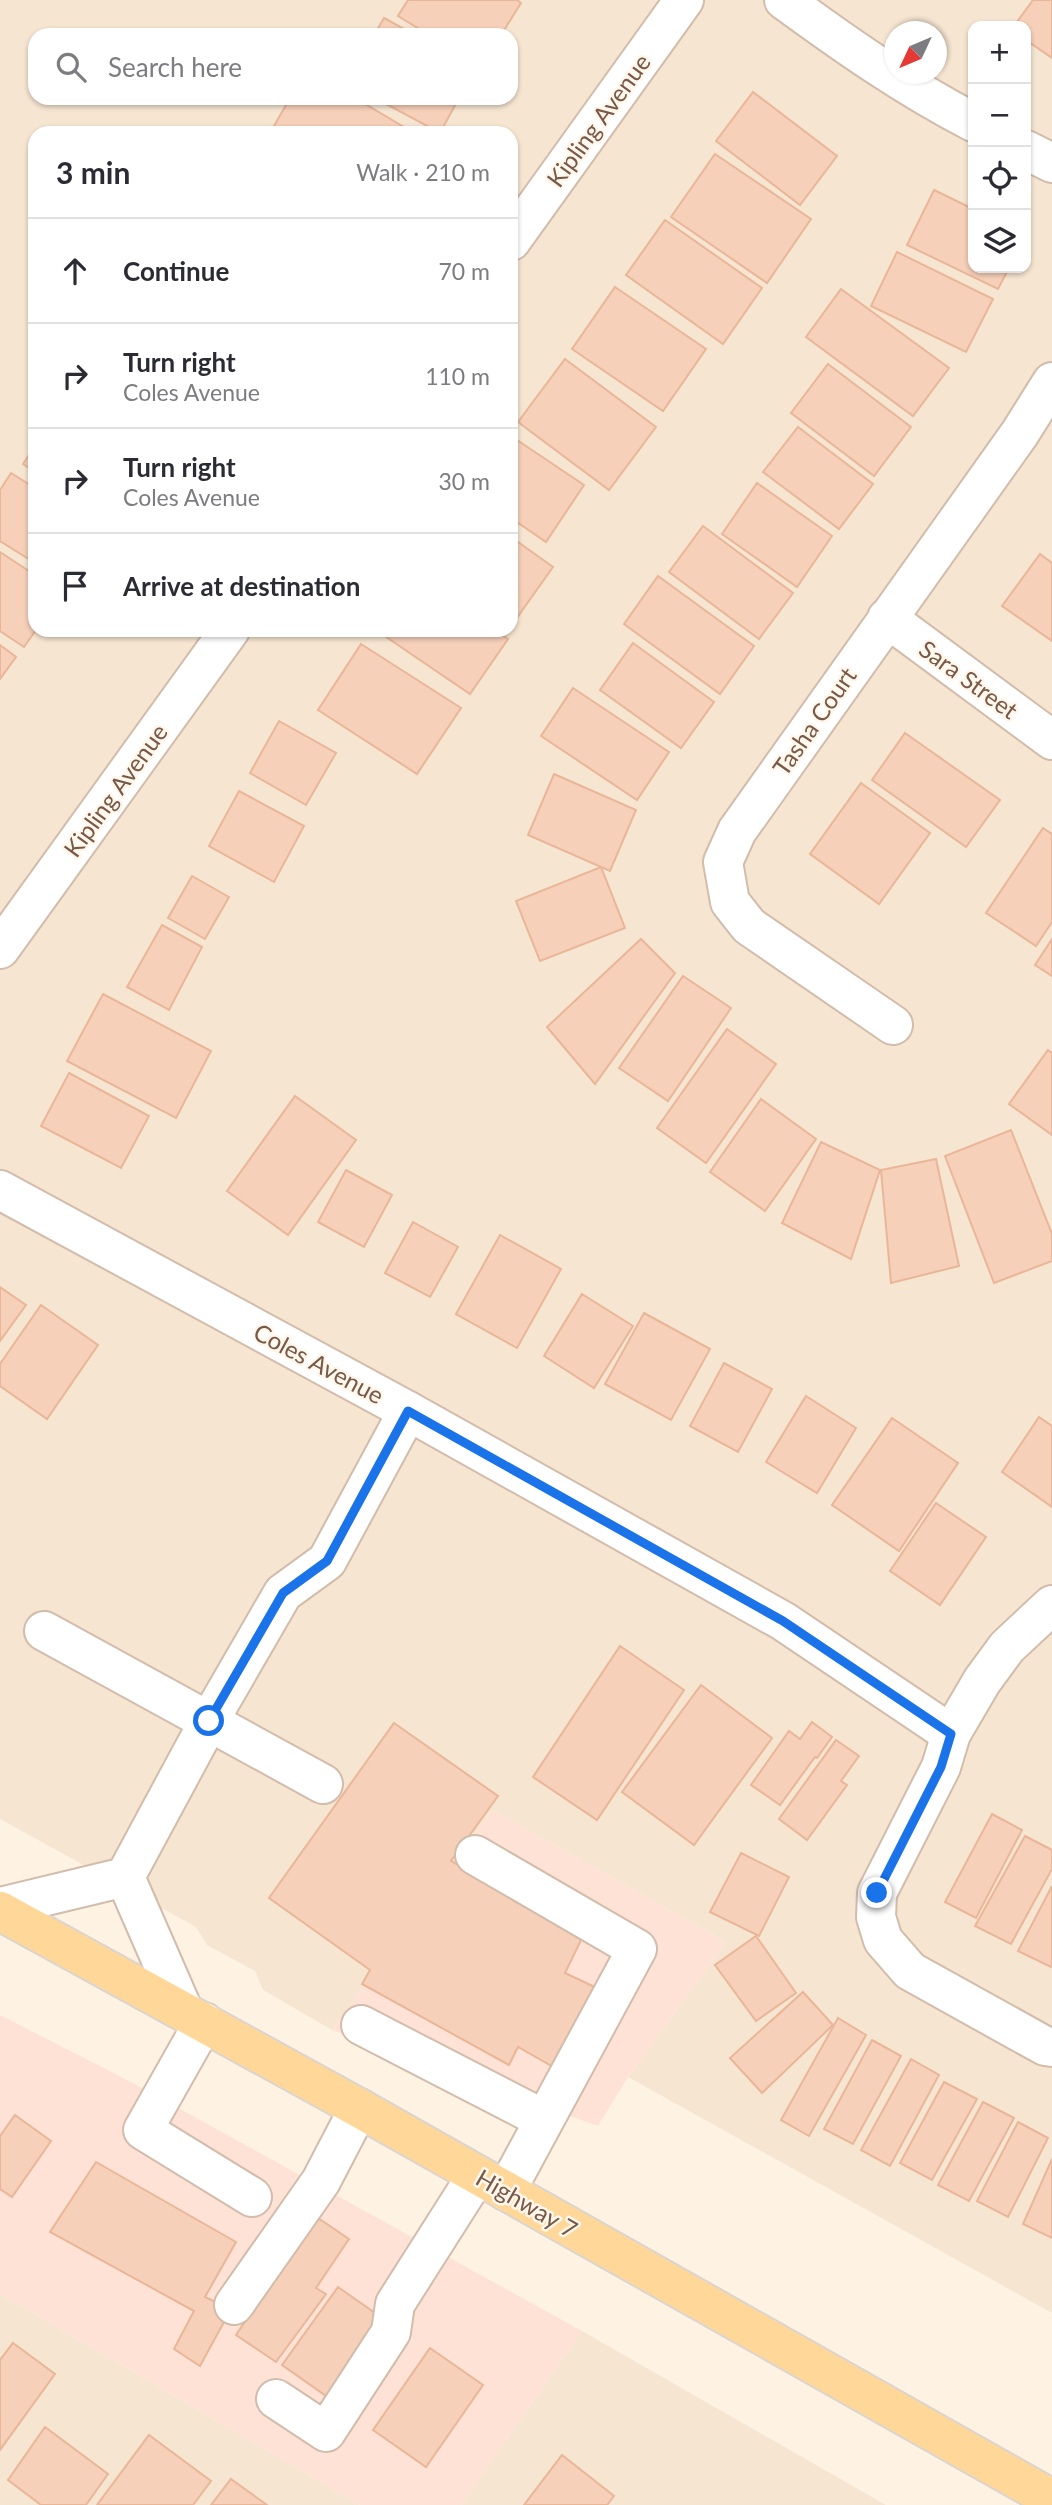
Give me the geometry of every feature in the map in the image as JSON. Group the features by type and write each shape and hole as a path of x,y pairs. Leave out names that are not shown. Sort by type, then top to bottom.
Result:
{"main road":[{"name":"Highway 7","path":"0,1909 1052,2499"}],"street":[{"name":"Kipling Avenue","path":"518,231 684,0"},
{"path":"784,0 878,68 968,119"},
{"path":"1031,152 1052,163"},
{"name":"Tasha Court","path":"893,1025 749,926 730,902 723,862 737,831 1013,443 1052,382"},
{"name":"Sara Street","path":"887,618 1052,740"},
{"name":"Kipling Avenue","path":"0,949 225,637"},
{"name":"Coles Avenue","path":"0,1190 408,1411 783,1621 951,1734"},
{"path":"0,1909 125,1877 209,1721 283,1593 327,1561 408,1411"},
{"path":"1052,1605 1007,1647 982,1681 951,1734 941,1767 877,1893 876,1917 883,1940 910,1971 1045,2046 1052,2047"},
{"path":"44,1631 323,1784"},
{"path":"276,2399 326,2432 391,2332 395,2304 544,2119 638,1950 475,1855"},
{"path":"125,1877 193,2016 143,2130 252,2197"},
{"path":"362,2025 544,2119"},
{"path":"234,2305 321,2181 359,2108"}],"shaded area":[{"path":"0,0 1052,0 1052,2313 628,2077 726,1942 493,1810 332,2030 263,1990 255,1971 207,1945 196,1927 0,1819"},
{"path":"493,1810 726,1942 628,2077 598,2126 332,2030"},
{"path":"0,2015 135,2084 582,2331 461,2505 360,2505 0,2294"},
{"path":"0,2294 360,2505 0,2505"},
{"path":"582,2331 886,2505 461,2505"}],"building":[{"path":"408,0 517,0 521,3 505,28 418,28 398,16"},
{"path":"1033,0 1052,0 1052,58 1031,43 1031,21 1018,21"},
{"path":"384,18 402,28 378,28"},
{"path":"753,92 837,156 800,205 716,141"},
{"path":"286,105 367,105 402,126 274,126"},
{"path":"388,105 455,105 444,126 427,126"},
{"path":"715,154 811,219 767,283 671,217"},
{"path":"934,190 968,207 968,273 1006,273 998,289 907,245"},
{"path":"665,220 762,288 723,344 626,275"},
{"path":"897,252 993,299 966,352 871,306"},
{"path":"615,287 706,349 663,411 572,349"},
{"path":"841,289 949,368 913,416 806,337"},
{"path":"565,359 656,427 609,490 518,422"},
{"path":"828,364 911,427 874,476 791,413"},
{"path":"798,427 873,484 839,529 763,472"},
{"path":"518,441 584,485 546,542 518,523"},
{"path":"11,473 28,484 28,559 0,541 0,490"},
{"path":"757,483 832,536 797,587 722,534"},
{"path":"703,526 793,593 759,639 669,572"},
{"path":"518,542 553,567 518,616"},
{"path":"0,552 28,570 28,637 31,637 24,647 0,631"},
{"path":"1040,554 1052,563 1052,641 1002,606"},
{"path":"658,576 754,646 720,694 624,624"},
{"path":"386,637 508,639 470,694"},
{"path":"633,643 714,702 681,748 600,690"},
{"path":"361,644 461,708 417,774 318,710"},
{"path":"0,645 16,657 0,679"},
{"path":"573,688 669,752 637,800 541,736"},
{"path":"279,721 336,753 306,805 250,773"},
{"path":"905,733 1000,800 966,847 872,780"},
{"path":"554,774 636,810 610,871 528,835"},
{"path":"861,783 930,833 879,904 810,854"},
{"path":"239,791 304,826 274,882 209,846"},
{"path":"1043,828 1052,834 1052,922 1036,946 986,913"},
{"path":"601,867 625,928 540,961 516,901"},
{"path":"192,876 229,897 205,939 168,918"},
{"path":"162,925 202,947 169,1010 127,987"},
{"path":"641,939 675,973 595,1084 547,1027"},
{"path":"1052,939 1052,976 1035,965"},
{"path":"683,976 731,1008 668,1101 619,1068"},
{"path":"103,994 211,1051 176,1118 67,1061"},
{"path":"727,1029 776,1064 706,1163 657,1128"},
{"path":"1048,1050 1052,1053 1052,1135 1009,1104"},
{"path":"69,1073 149,1116 121,1168 41,1126"},
{"path":"295,1096 356,1140 288,1235 227,1191"},
{"path":"761,1099 816,1139 765,1211 710,1172"},
{"path":"1011,1130 1052,1234 1052,1261 994,1283 945,1156"},
{"path":"821,1142 880,1170 851,1259 782,1223"},
{"path":"936,1159 959,1266 891,1283 881,1170"},
{"path":"346,1170 392,1195 364,1247 318,1222"},
{"path":"413,1222 458,1247 430,1297 385,1273"},
{"path":"500,1235 561,1269 517,1348 456,1314"},
{"path":"0,1287 26,1305 0,1341"},
{"path":"582,1294 633,1326 594,1388 544,1356"},
{"path":"41,1305 98,1345 47,1419 0,1386 0,1364"},
{"path":"644,1313 710,1349 671,1420 605,1384"},
{"path":"724,1363 772,1389 738,1452 690,1426"},
{"path":"806,1396 856,1428 817,1493 766,1462"},
{"path":"1039,1417 1052,1426 1052,1507 1002,1472"},
{"path":"892,1418 958,1463 899,1551 832,1505"},
{"path":"936,1503 986,1537 940,1605 890,1571"},
{"path":"620,1646 684,1690 597,1820 533,1777"},
{"path":"701,1685 772,1738 694,1845 622,1792"},
{"path":"812,1722 832,1737 780,1805 751,1785 789,1731 800,1739"},
{"path":"394,1723 498,1796 451,1861 584,1934 565,1973 599,1989 555,2068 518,2047 509,2065 362,1984 370,1970 269,1898"},
{"path":"836,1740 859,1756 841,1781 847,1785 807,1840 779,1819"},
{"path":"992,1814 1022,1830 976,1918 945,1902"},
{"path":"1025,1836 1052,1850 1052,1869 1011,1944 975,1926"},
{"path":"741,1853 789,1877 759,1936 710,1912"},
{"path":"1052,1886 1052,1965 1051,1967 1018,1951"},
{"path":"756,1936 796,1993 756,2021 715,1965"},
{"path":"803,1992 833,2025 762,2093 730,2058"},
{"path":"838,2018 866,2035 809,2136 781,2120"},
{"path":"872,2040 901,2056 853,2144 824,2129"},
{"path":"911,2059 939,2075 890,2166 861,2150"},
{"path":"944,2082 977,2099 932,2180 900,2163"},
{"path":"983,2102 1014,2118 969,2201 938,2185"},
{"path":"15,2115 51,2141 12,2197 0,2189 0,2136"},
{"path":"1018,2122 1048,2138 1008,2217 977,2201"},
{"path":"1052,2159 1052,2238 1023,2224"},
{"path":"96,2162 236,2242 205,2297 231,2309 200,2366 174,2349 194,2311 50,2232"},
{"path":"315,2216 349,2239 316,2288 326,2294 276,2362 236,2335"},
{"path":"338,2287 385,2320 329,2398 282,2365"},
{"path":"13,2343 55,2374 0,2450 0,2360"},
{"path":"430,2348 483,2385 426,2467 373,2430"},
{"path":"45,2427 108,2474 86,2505 41,2505 8,2480"},
{"path":"149,2435 211,2481 193,2505 97,2505"},
{"path":"562,2455 614,2496 607,2505 524,2505"},
{"path":"231,2479 267,2505 211,2505"}],"route":[{"path":"209,1721 283,1593 327,1561 408,1411 783,1621 951,1734 941,1767 877,1893"}]}
